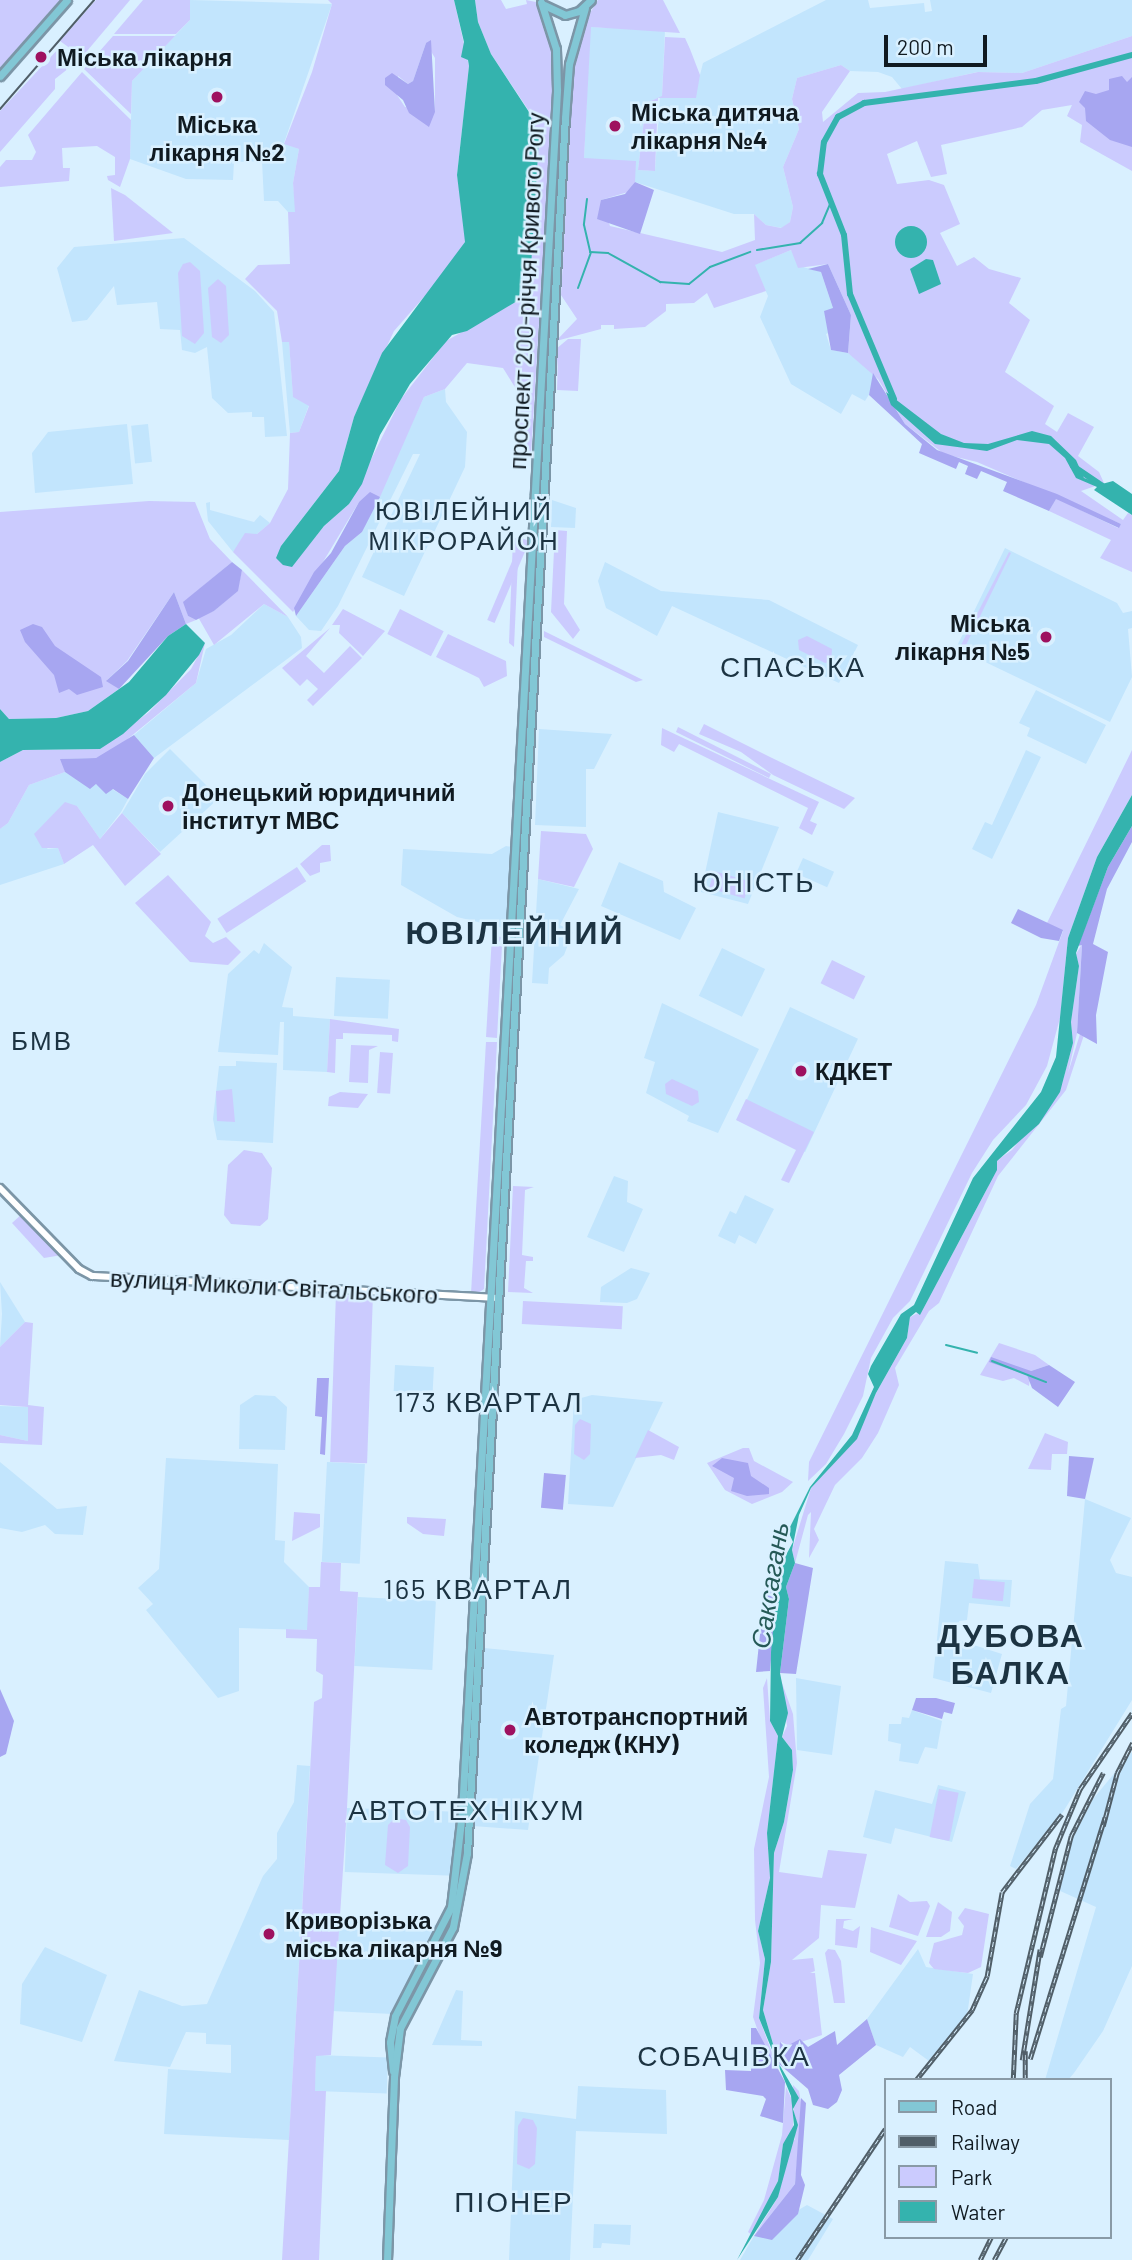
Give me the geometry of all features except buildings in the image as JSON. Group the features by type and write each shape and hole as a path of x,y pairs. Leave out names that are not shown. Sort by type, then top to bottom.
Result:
{"main road":[{"path":"0,76 67,0"},
{"path":"540,1 565,15 585,8 591,0"},
{"name":"проспект 200-річчя Кривого Рогу","path":"466,1799 475,1569 557,90 556,49 540,1"},
{"name":"проспект 200-річчя Кривого Рогу","path":"466,1799 484,1569 569,64 585,8"},
{"path":"536,448 547,449"},
{"path":"501,1097 510,1098"},
{"name":"вулиця Миколи Світальського","path":"0,1188 72,1261 92,1276 500,1298"},
{"path":"475,1569 484,1569"},
{"path":"387,2260 394,2077 390,2042 395,2016 441,1933 452,1901 466,1799"}],"shaded area":[{"name":"Міська лікарня №2","path":"190,0 332,4 284,143 299,149 293,183 296,212 288,212 278,201 264,201 262,161 234,162 233,180 186,179 130,159 132,81 190,20"},
{"path":"826,0 868,0 870,8 924,3 925,12 932,11 930,0 1132,0 1132,36 1022,73 977,72 902,89 892,77 878,72 850,71 841,65 797,78 792,99 799,129 783,167 793,207 790,222 782,228 766,225 754,214 734,214 635,182 628,186 584,158 590,27 665,30 662,96 700,75 703,63","holes":["660,97 655,171 638,170 646,103"]},
{"path":"431,40 435,112 429,127 409,113 403,100 385,85 385,78 392,73 408,84 413,81 426,43"},
{"path":"1122,76 1127,82 1132,77 1132,147 1110,140 1086,121 1085,108 1079,102 1085,91 1096,94 1109,90 1109,79"},
{"path":"635,182 654,190 640,234 597,219 601,200 625,194"},
{"path":"184,238 255,291 274,312 287,436 265,437 264,417 252,417 252,412 228,413 212,398 207,347 195,353 182,350 180,330 160,329 157,302 117,305 114,286 87,320 72,322 57,268 74,247"},
{"path":"791,250 803,267 821,272 833,308 831,332 826,334 831,350 854,354 873,373 873,388 865,401 852,394 841,414 791,384 760,317 768,296 754,265"},
{"path":"828,264 851,315 848,353 831,350 824,311 833,308 821,272 808,269"},
{"path":"289,341 293,396 309,405 299,432 290,433 282,342"},
{"path":"873,373 905,424 937,450 1057,494 1121,524 1119,528 1056,499 1049,511 1003,491 1007,482 981,471 977,479 965,474 968,466 959,462 956,469 919,453 922,444 869,395"},
{"path":"445,389 446,402 467,432 465,467 404,596 362,577 420,454 413,454 338,606 321,631 309,630 296,616 345,546 362,532 424,397"},
{"path":"127,424 133,484 35,493 32,453 48,432"},
{"path":"148,424 152,462 135,464 131,426"},
{"path":"370,492 380,497 362,532 345,546 296,616 294,608 314,572 331,553 359,502"},
{"path":"552,500 576,508 575,528 551,527"},
{"path":"210,502 210,510 254,522 260,515 270,523 257,534 248,535 233,552 208,521 206,503"},
{"name":"Міська лікарня №5","path":"1005,548 1117,603 1123,613 1132,611 1132,628 1128,629 1132,677 1110,722 956,648"},
{"path":"232,562 242,570 238,591 214,611 196,620 188,616 183,602"},
{"path":"605,562 661,591 769,600 858,645 839,683 672,606 657,636 606,608 598,581"},
{"path":"174,592 186,624 168,636 119,689 106,681 128,661"},
{"path":"264,604 288,617 301,637 302,648 154,758 134,735 196,683 206,649 231,635"},
{"path":"33,624 42,627 55,646 101,677 103,687 77,695 69,689 59,693 54,675 25,642 20,630"},
{"path":"1036,690 1106,725 1086,764 1027,736 1030,728 1019,723"},
{"path":"539,729 612,734 594,769 586,769 586,827 535,825"},
{"path":"134,735 154,758 128,799 113,789 106,794 96,784 90,789 65,772 60,759 96,758"},
{"name":"Донецький юридичний інститут МВС","path":"170,749 219,798 160,852 122,813 145,774"},
{"path":"1026,750 1041,757 992,859 972,849 985,822 992,825"},
{"path":"65,772 90,788 96,784 112,789 128,799 100,839 77,806 47,849 58,848 64,864 0,885 0,829 8,823 29,785"},
{"path":"718,812 779,827 748,904 701,892"},
{"path":"1132,826 1132,842 1107,889 1093,944 1108,952 1096,1015 1097,1044 1077,1033 1082,945 1078,946 1108,867"},
{"path":"506,846 512,847 507,929 457,917 401,885 403,849 492,854"},
{"path":"803,858 834,872 827,887 796,874"},
{"path":"619,862 663,881 664,892 696,908 680,940 601,906"},
{"path":"538,879 579,889 560,925 573,932 564,955 549,968 548,984 532,983"},
{"path":"1018,909 1063,930 1059,941 1041,938 1011,923"},
{"path":"264,943 292,967 282,1007 293,1008 293,1016 330,1019 327,1072 283,1070 284,1022 280,1022 278,1055 218,1052 228,974 254,950 259,954"},
{"path":"722,948 765,969 742,1017 699,996"},
{"path":"336,977 390,980 388,1019 334,1016"},
{"path":"662,1003 759,1049 718,1133 687,1121 689,1116 646,1093 655,1062 644,1058"},
{"name":"КДКЕТ","path":"790,1007 858,1039 805,1152 737,1120"},
{"path":"236,1061 277,1063 273,1143 217,1140 213,1119 219,1066 236,1066"},
{"path":"614,1176 628,1181 627,1202 643,1209 624,1252 587,1237"},
{"path":"745,1195 774,1209 756,1244 739,1235 735,1244 718,1236 730,1211 736,1214"},
{"path":"631,1268 650,1273 637,1299 627,1303 600,1302 601,1287"},
{"path":"0,1282 25,1322 0,1347 2,1314"},
{"path":"991,1357 1031,1371 1049,1365 1075,1382 1058,1407 1032,1388 1027,1375 989,1362"},
{"path":"395,1365 434,1367 433,1393 394,1391"},
{"path":"317,1378 329,1378 325,1455 320,1454 322,1417 315,1416"},
{"path":"255,1395 275,1396 287,1407 285,1450 239,1449 240,1405"},
{"path":"592,1395 663,1402 613,1507 568,1504 574,1400"},
{"path":"0,1406 29,1407 28,1441 0,1435"},
{"path":"1069,1456 1094,1458 1085,1499 1067,1496"},
{"path":"166,1458 278,1464 275,1540 285,1541 284,1562 309,1587 308,1630 239,1628 239,1691 218,1698 146,1610 153,1604 138,1588 159,1569"},
{"path":"722,1458 748,1463 751,1476 769,1488 769,1494 747,1496 731,1491 734,1478 712,1466"},
{"path":"0,1462 57,1509 87,1506 83,1535 55,1534 45,1525 22,1532 0,1528"},
{"path":"327,1462 365,1464 360,1564 322,1562"},
{"path":"544,1473 566,1475 563,1510 541,1508"},
{"path":"1085,1499 1131,1518 1110,1560 1116,1573 1132,1577 1132,1700 1063,1812 1016,1869 1010,1866 1030,1804 1053,1779 1061,1709 1066,1706"},
{"path":"775,1558 783,1560 779,1568 770,1671 756,1672 765,1587"},
{"path":"945,1561 978,1564 980,1579 1012,1580 1010,1607 969,1603 967,1620 959,1621 958,1640 1002,1654 991,1693 933,1678"},
{"path":"795,1563 813,1568 796,1674 780,1673 789,1599 786,1587"},
{"path":"358,1597 436,1601 432,1670 354,1666"},
{"name":"Автотранспортний коледж (КНУ)","path":"484,1648 554,1655 528,1830 473,1826"},
{"path":"796,1678 841,1686 832,1755 797,1750"},
{"path":"0,1689 14,1721 6,1754 0,1757"},
{"path":"916,1698 936,1698 955,1703 952,1714 944,1712 942,1719 912,1710"},
{"path":"912,1710 942,1721 937,1749 925,1747 918,1764 899,1761 901,1744 888,1741 889,1724 901,1724 902,1717 909,1718"},
{"path":"1132,1752 1132,1966 1103,2031 1074,2073 1070,2078 1046,2078 1096,1907 1058,1890 1073,1838 1093,1799"},
{"path":"297,1765 310,1766 289,2140 164,2134 168,2069 231,2073 231,2045 206,2044 206,2033 186,2032 170,2067 114,2061 139,1990 182,2006 207,2004 263,1876 277,1859 277,1833 294,1802"},
{"path":"938,1785 966,1792 952,1842 895,1828 891,1844 863,1837 875,1790 932,1804"},
{"path":"347,1808 457,1812 455,1876 345,1872"},
{"path":"340,1920 441,1925 392,2014 332,2011"},
{"path":"45,1947 107,1975 82,2042 20,2024 22,1984"},
{"path":"918,1949 926,1967 973,1974 967,2016 929,2061 910,2047 903,2057 876,2045 867,2019"},
{"path":"456,1990 463,1991 461,2040 482,2041 482,2046 432,2045"},
{"path":"867,2019 876,2045 839,2075 842,2090 837,2102 828,2109 813,2105 808,2089 779,2064 780,2042 785,2047 800,2039 808,2047 835,2031 837,2045"},
{"path":"751,2028 756,2028 785,2082 783,2123 760,2116 766,2099 763,2096 726,2090 725,2070 751,2071"},
{"path":"316,2055 388,2058 387,2093 315,2091"},
{"path":"578,2086 666,2090 667,2134 576,2131 570,2260 509,2260 515,2111 576,2119"},
{"path":"801,2098 806,2103 801,2175 805,2185 798,2214 772,2240 754,2236 795,2184"},
{"path":"807,2205 833,2219 808,2260 740,2260 754,2236"},
{"path":"594,2224 631,2225 630,2245 602,2243 601,2248 593,2248"}],"green space":[{"path":"0,0 67,0 0,76"},
{"path":"96,0 130,0 82,57 60,41"},
{"path":"143,0 190,0 190,20 176,34 114,34"},
{"path":"328,0 454,0 469,66 457,175 466,228 465,242 453,264 394,331 354,417 339,471 281,546 292,566 324,526 349,504 401,399 446,341 519,300 539,138 529,111 491,54 478,22 475,0 501,0 506,9 527,4 526,0 536,2 551,38 554,76 531,455 525,455 526,436 519,435 521,397 503,368 467,363 445,389 424,397 380,497 359,502 293,612 233,552 245,533 257,534 270,523 288,489 290,433 299,432 309,406 293,397 289,342 282,342 277,311 245,279 258,265 290,264 288,212 295,212 293,183 299,149 284,144 312,72 332,4","holes":["426,43 435,58 435,112 405,107 397,95 398,76 408,84 413,81"]},
{"path":"598,0 663,0 680,33 591,27 584,158 636,161 635,182 628,192 601,200 610,226 722,252 755,240 754,214 766,225 781,228 790,222 793,207 783,167 799,129 792,99 797,78 841,65 850,71 822,112 823,122 858,93 885,92 978,72 1022,73 1132,36 1132,171 1080,142 1082,125 1067,116 1072,105 1042,110 1022,127 941,145 947,174 931,177 917,141 887,154 897,184 929,180 944,185 960,224 940,233 957,266 974,257 989,269 1021,278 1009,303 1030,320 1005,372 1054,406 1045,424 1057,432 1068,413 1094,427 1078,456 1099,472 1104,483 1081,491 1123,520 1128,513 1132,515 1132,572 1100,558 1111,540 1049,511 1056,498 1118,528 1121,524 977,462 944,454 905,424 878,379 848,353 851,315 828,264 798,268 791,250 755,265 766,291 714,308 707,293 694,303 666,304 666,311 645,327 614,329 614,325 601,325 601,329 556,341 577,319 561,295 573,73 585,21"},
{"path":"113,36 175,36 132,81 131,114 84,69"},
{"path":"665,37 685,38 700,75 696,98 658,98 655,171 638,170 646,103 662,96"},
{"path":"60,47 69,68 55,79 55,89 0,152 0,111"},
{"path":"82,72 131,120 130,159 120,187 108,180 107,176 115,175 115,157 97,146 62,148 63,168 70,168 69,181 0,187 0,167 6,160 32,160 36,152 28,135"},
{"path":"111,188 125,195 173,233 114,241"},
{"path":"190,262 200,271 204,333 195,344 182,336 178,273 183,264"},
{"path":"218,279 226,286 229,335 221,343 212,337 208,288"},
{"path":"568,339 581,339 578,391 557,390 558,359 554,390 556,349"},
{"path":"149,501 195,502 210,539 232,562 184,602 188,616 196,620 186,624 174,592 127,661 107,680 119,689 88,711 56,718 9,719 0,709 0,512"},
{"path":"555,530 567,531 564,604 580,630 573,639 551,612"},
{"path":"513,538 519,538 514,647 509,643"},
{"path":"522,538 529,541 495,623 487,620"},
{"path":"1009,552 1011,553 964,649 961,645"},
{"path":"242,570 288,617 264,604 214,645 198,617 214,611 237,591"},
{"path":"343,609 385,631 363,656 339,633 340,625 332,625"},
{"path":"400,609 444,631 431,656 387,634"},
{"path":"330,628 306,656 324,673 350,646 362,658 313,706 307,700 318,689 307,679 300,686 282,668"},
{"path":"544,631 643,680 636,682 544,637"},
{"path":"448,634 506,661 507,676 484,687 479,678 436,657"},
{"path":"807,636 832,649 831,662 825,663 799,650 798,640"},
{"path":"205,643 196,683 113,751 96,758 62,759 65,772 29,785 8,823 0,829 0,762 23,750 100,749 149,712 191,669"},
{"path":"704,724 855,798 844,809 773,775 741,752 699,734"},
{"path":"678,727 771,774 769,778 676,732"},
{"path":"662,728 819,802 810,821 817,824 812,835 799,828 808,808 679,744 674,752 661,745"},
{"path":"1132,750 1132,795 1097,857 1068,938 1060,1018 1047,1066 1026,1105 993,1140 972,1173 910,1301 893,1318 871,1358 863,1396 844,1434 826,1464 808,1481 809,1462 1036,1005 1063,931 1047,923"},
{"path":"65,802 77,806 100,839 122,813 161,854 125,886 93,845 64,864 58,848 42,848 34,834"},
{"path":"541,831 586,834 593,849 574,887 538,879"},
{"path":"322,845 330,845 331,861 320,863 320,872 310,876 300,864"},
{"path":"297,867 306,881 227,933 217,919"},
{"path":"714,871 750,881 745,899 709,888"},
{"path":"168,875 211,922 205,936 213,943 226,937 241,952 228,965 190,962 135,903"},
{"path":"492,936 502,937 497,946 502,946 497,1038 486,1037"},
{"path":"1082,944 1077,1033 1068,1073 1080,1034 1084,1035 1066,1090 998,1176 939,1303 929,1311 895,1368 899,1385 878,1433 862,1458 835,1485 814,1529 819,1540 809,1558 811,1512 808,1515 795,1563 792,1550 811,1488 856,1439 876,1393 907,1338 910,1317 922,1311 988,1187 996,1161 1012,1150 1062,1084 1073,1043 1071,1022 1079,966 1076,954"},
{"path":"832,960 865,976 854,1000 821,983"},
{"path":"330,1019 399,1029 398,1042 392,1041 392,1035 343,1033 343,1039 336,1039 335,1073 327,1072"},
{"path":"486,1042 497,1042 484,1289 471,1293"},
{"path":"351,1045 378,1046 369,1050 368,1083 349,1082"},
{"path":"380,1052 393,1053 390,1094 377,1093"},
{"path":"672,1079 698,1091 699,1102 692,1106 666,1094 665,1084"},
{"path":"232,1089 235,1122 217,1121 216,1091"},
{"path":"340,1092 368,1094 358,1108 328,1106 329,1097"},
{"path":"746,1099 814,1132 789,1183 781,1180 796,1150 736,1120"},
{"path":"244,1150 262,1153 272,1168 268,1219 260,1226 231,1224 224,1215 228,1165"},
{"path":"513,1186 534,1187 525,1190 522,1255 533,1257 533,1261 526,1261 524,1288 533,1293 508,1292"},
{"path":"22,1214 62,1255 44,1258 12,1223"},
{"path":"336,1293 373,1294 367,1463 330,1462"},
{"path":"523,1301 623,1306 622,1329 522,1324"},
{"path":"25,1322 33,1323 28,1405 44,1407 42,1445 0,1443 0,1435 28,1441 28,1407 0,1405 0,1347"},
{"path":"999,1343 1035,1355 1049,1365 1031,1371 1029,1386 1014,1378 1003,1381 980,1375"},
{"path":"580,1419 591,1424 590,1454 584,1460 574,1454 575,1425"},
{"path":"648,1430 679,1447 674,1460 661,1455 635,1458"},
{"path":"1045,1433 1068,1442 1067,1454 1052,1454 1051,1470 1028,1469"},
{"path":"749,1448 754,1461 793,1482 782,1492 752,1504 725,1490 707,1463"},
{"path":"294,1512 320,1514 320,1527 292,1541"},
{"path":"407,1517 446,1519 444,1536 423,1534 407,1523"},
{"path":"321,1562 341,1563 340,1591 358,1592 347,1808 331,2055 316,2056 315,2091 326,2091 319,2260 282,2260 314,1702 322,1698 323,1675 316,1671 317,1639 286,1638 286,1629 307,1630 309,1587 320,1587"},
{"path":"974,1579 1005,1582 1003,1601 972,1598"},
{"path":"767,1678 770,1721 778,1736 767,1833 770,1878 758,1931 765,1959 759,2018 774,2058 765,2051 753,2017 760,1963 755,1920 754,1849 769,1777 763,1688"},
{"path":"781,1680 793,1714 797,1763 779,1872 822,1878 828,1850 867,1854 855,1908 821,1905 819,1938 792,1960 813,1958 815,1971 810,1973 815,1973 822,2035 789,2046 781,2042 779,2064 763,2010 771,1962 774,1853 784,1822 793,1770 792,1750 782,1737 787,1726"},
{"path":"939,1789 959,1793 949,1841 930,1837"},
{"path":"395,1818 406,1820 410,1827 408,1866 398,1873 385,1865 388,1825"},
{"path":"898,1894 910,1902 927,1901 930,1906 918,1936 889,1927"},
{"path":"938,1902 952,1912 950,1931 941,1937 926,1937"},
{"path":"965,1908 989,1914 981,1967 968,1973 934,1969 929,1963 934,1943 962,1935 964,1926 958,1918"},
{"path":"836,1919 853,1919 844,1921 843,1928 853,1931 860,1926 857,1948 835,1945"},
{"path":"871,1927 917,1941 901,1965 870,1952"},
{"path":"828,1949 835,1950 841,1961 845,2003 834,2003 825,1953"},
{"path":"793,2085 799,2091 802,2108 795,2184 754,2236 778,2197 789,2146 795,2139"},
{"path":"786,2087 793,2102 793,2132 783,2144 778,2181 752,2235 748,2232 764,2200 782,2135"},
{"path":"523,2118 533,2120 537,2128 535,2164 529,2169 517,2164 518,2126"}],"water":[{"path":"454,0 475,0 478,22 491,54 529,112 539,138 531,267 524,269 519,300 467,331 452,335 410,384 380,435 362,484 349,504 324,526 292,567 283,565 276,558 281,546 339,471 354,417 382,353 465,242 457,175 469,66 468,60 461,57 464,42"},
{"path":"911,226 922,231 927,242 922,253 911,258 900,253 895,242 900,231"},
{"path":"926,259 933,260 941,284 919,294 910,269"},
{"path":"886,392 941,434 964,443 988,444 1032,431 1051,436 1076,460 1084,478 1102,484 1113,481 1132,494 1132,515 1094,490 1097,487 1076,478 1065,458 1049,444 1017,440 987,451 935,444 891,405"},
{"path":"186,624 205,643 199,655 166,695 123,734 100,749 23,750 0,762 0,709 9,719 56,718 88,711 129,682 168,636"},
{"path":"1132,795 1132,826 1108,867 1076,953 1079,966 1071,1022 1073,1043 1060,1092 1039,1124 997,1161 997,1170 920,1315 916,1312 910,1317 907,1338 876,1393 857,1439 811,1488 799,1515 792,1550 795,1563 786,1587 789,1599 780,1673 788,1713 782,1737 792,1750 793,1770 784,1822 774,1853 771,1962 763,2010 779,2064 799,2098 793,2109 798,2125 778,2197 737,2260 778,2181 783,2144 794,2125 791,2096 759,2018 765,1959 758,1931 770,1878 767,1833 778,1736 770,1721 771,1652 779,1568 793,1542 788,1531 810,1487 852,1435 874,1387 868,1374 871,1366 901,1314 914,1305 973,1178 1041,1092 1056,1057 1068,938 1097,857"}],"waterway":[{"name":"Саксагань","path":"894,399 850,294 844,235 820,174 824,142 838,117 864,103 1036,81 1132,55"},
{"path":"587,199 584,225 590,252 608,253 660,282 689,284 710,267 750,252"},
{"path":"757,250 800,243 822,223 830,204"},
{"path":"578,288 591,253"},
{"name":"Саксагань","path":"1073,466 1104,487"},
{"path":"946,1345 977,1353"},
{"path":"992,1361 1046,1382"}],"tram line":[{"path":"0,109 94,0"}],"railway":[{"path":"1013,2078 1016,2013 1055,1849 1080,1789 1132,1713"},
{"path":"1103,1826 1117,1773 1132,1743"},
{"path":"1040,1957 1071,1836 1103,1773"},
{"path":"918,2078 972,2010 987,1976 1002,1892 1062,1814"},
{"path":"1030,2059 1105,1817"},
{"path":"1022,2060 1040,1949"},
{"path":"1025,2051 1025,2078"},
{"path":"797,2260 884,2130"},
{"path":"980,2260 990,2239"},
{"path":"994,2260 1005,2239"}],"place":[{"name":"Міська лікарня","path":"41,57"},
{"name":"Міська лікарня №2","path":"217,97"},
{"name":"Міська дитяча лікарня №4","path":"615,126"},
{"name":"Міська лікарня №5","path":"1046,637"},
{"name":"Донецький юридичний інститут МВС","path":"168,806"},
{"name":"КДКЕТ","path":"801,1071"},
{"name":"Автотранспортний коледж (КНУ)","path":"510,1730"},
{"name":"Криворізька міська лікарня №9","path":"269,1934"}],"district":[{"name":"ЮВІЛЕЙНИЙ МІКРОРАЙОН","path":"464,525"},
{"name":"СПАСЬКА","path":"793,666"},
{"name":"ЮНІСТЬ","path":"754,881"},
{"name":"ЮВІЛЕЙНИЙ","path":"515,931"},
{"name":"БМВ","path":"42,1040"},
{"name":"173 КВАРТАЛ","path":"489,1401"},
{"name":"165 КВАРТАЛ","path":"478,1588"},
{"name":"ДУБОВА БАЛКА","path":"1011,1654"},
{"name":"АВТОТЕХНІКУМ","path":"467,1809"},
{"name":"СОБАЧІВКА","path":"724,2055"},
{"name":"ПІОНЕР","path":"514,2201"}]}
